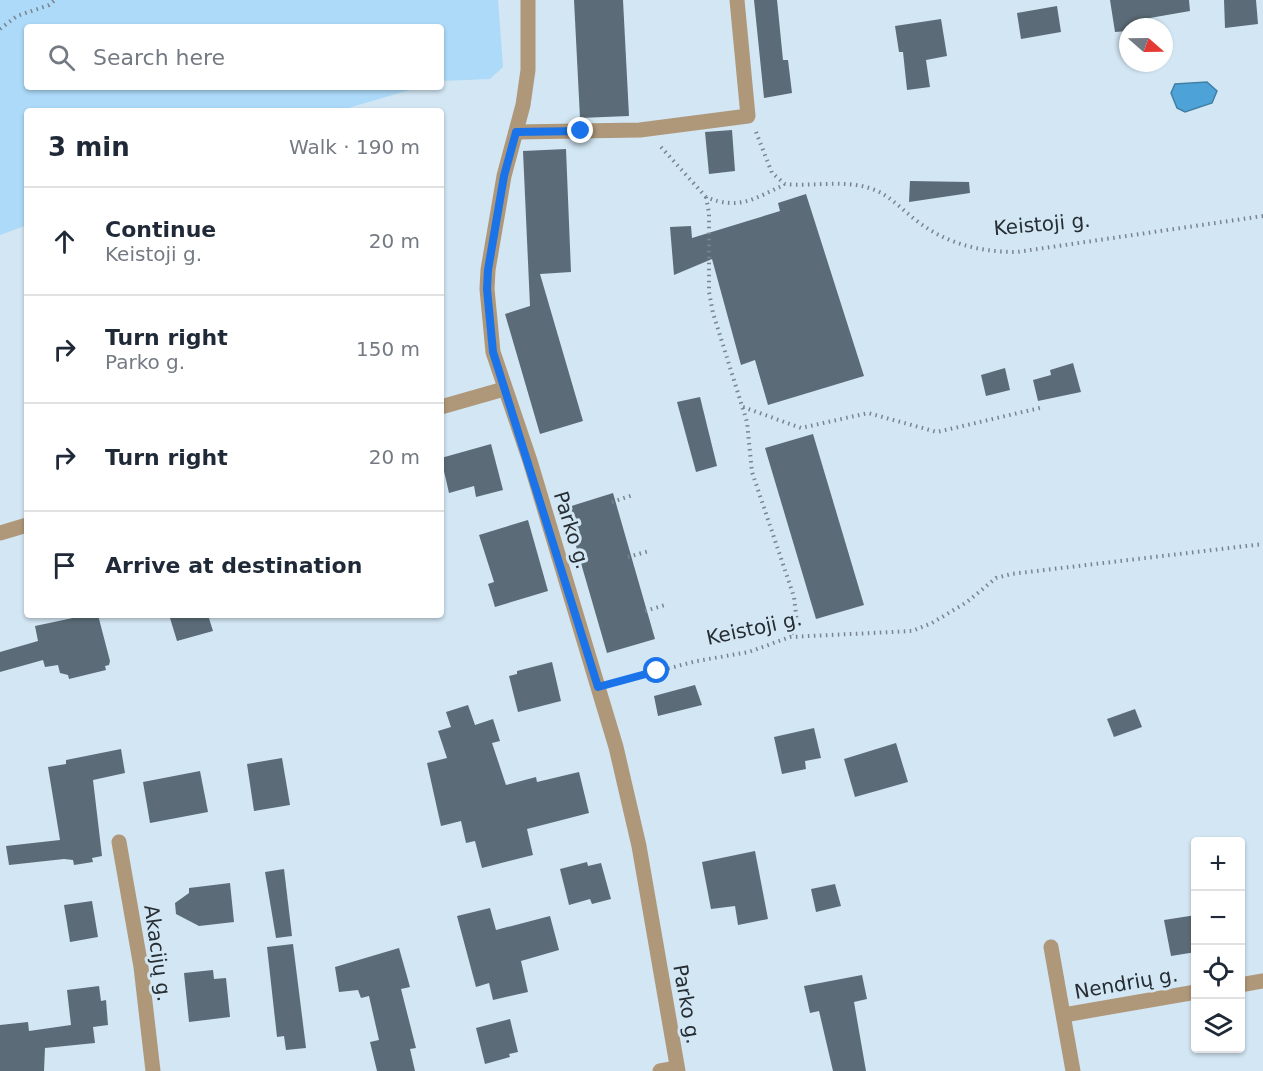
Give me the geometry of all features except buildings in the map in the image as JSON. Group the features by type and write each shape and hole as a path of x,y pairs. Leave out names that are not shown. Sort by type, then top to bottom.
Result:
{"street":[{"name":"Parko g.","path":"528,0 528,70 524,105 495,221 487,289 493,352 530,461 616,747 639,846 677,1069"},
{"path":"516,132 640,130 748,116 737,0"},
{"path":"444,406 504,389"},
{"path":"0,533 24,526"},
{"name":"Akacijų g.","path":"119,842 141,967 153,1071"},
{"path":"1051,947 1073,1071"},
{"path":"1245,984 1263,981"},
{"name":"Nendrių g.","path":"1064,1015 1191,993"},
{"path":"660,1071 677,1069"}],"path":[{"path":"0,29 17,16 49,5 55,0"},
{"path":"706,197 729,205 762,198 785,184 772,173 748,116"},
{"path":"640,130 671,155 706,197 709,213 710,292 713,313 747,422 752,472 794,597 797,623 790,637"},
{"name":"Keistoji g.","path":"785,184 859,185 872,189 882,193 917,221 951,241 995,252 1017,252 1263,216"},
{"path":"742,407 801,428 868,413 937,432 1044,407"},
{"path":"612,502 633,495"},
{"name":"Keistoji g.","path":"598,687 697,662 749,652 790,637 912,631 932,623 967,602 996,578 1011,574 1263,544"},
{"path":"628,557 649,551"},
{"path":"645,611 665,606"}],"shaded area":[{"path":"0,0 498,0 503,67 490,79 444,81 444,24 24,24 24,90 410,90 348,108 24,108 24,226 0,235"}],"water":[{"path":"1207,82 1217,91 1212,103 1185,112 1177,108 1171,93 1175,84"}],"route":[{"path":"581,131 516,132 504,176 488,270 487,289 493,352 530,461 598,687 657,671"}]}
